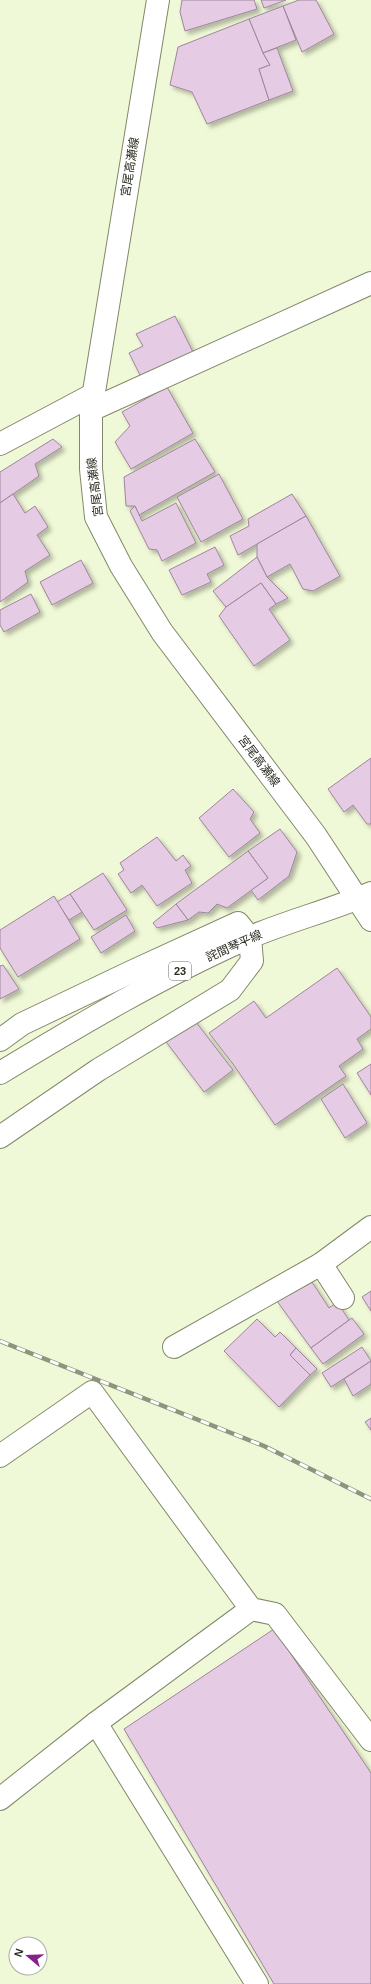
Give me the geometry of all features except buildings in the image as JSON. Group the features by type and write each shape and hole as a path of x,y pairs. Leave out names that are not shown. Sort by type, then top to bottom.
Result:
{"street":[{"name":"宮尾高瀬線","path":"158,0 93,402 91,469 96,516 121,566 162,632 316,836 364,896 371,920"},
{"path":"0,444 93,402 371,283"},
{"name":"詫間琴平線","path":"0,1073 91,1017 179,971 250,938 364,896"},
{"path":"0,1040 29,1021 238,923 250,938 252,961 230,990 98,1070 0,1137"},
{"path":"174,1347 321,1264 371,1227"},
{"path":"321,1264 343,1298"},
{"path":"0,1456 92,1392 250,1609 275,1614 371,1740"},
{"path":"0,1799 96,1723 250,1609"},
{"path":"96,1723 258,1984"}],"railway":[{"path":"0,1341 264,1446 371,1499"}]}
